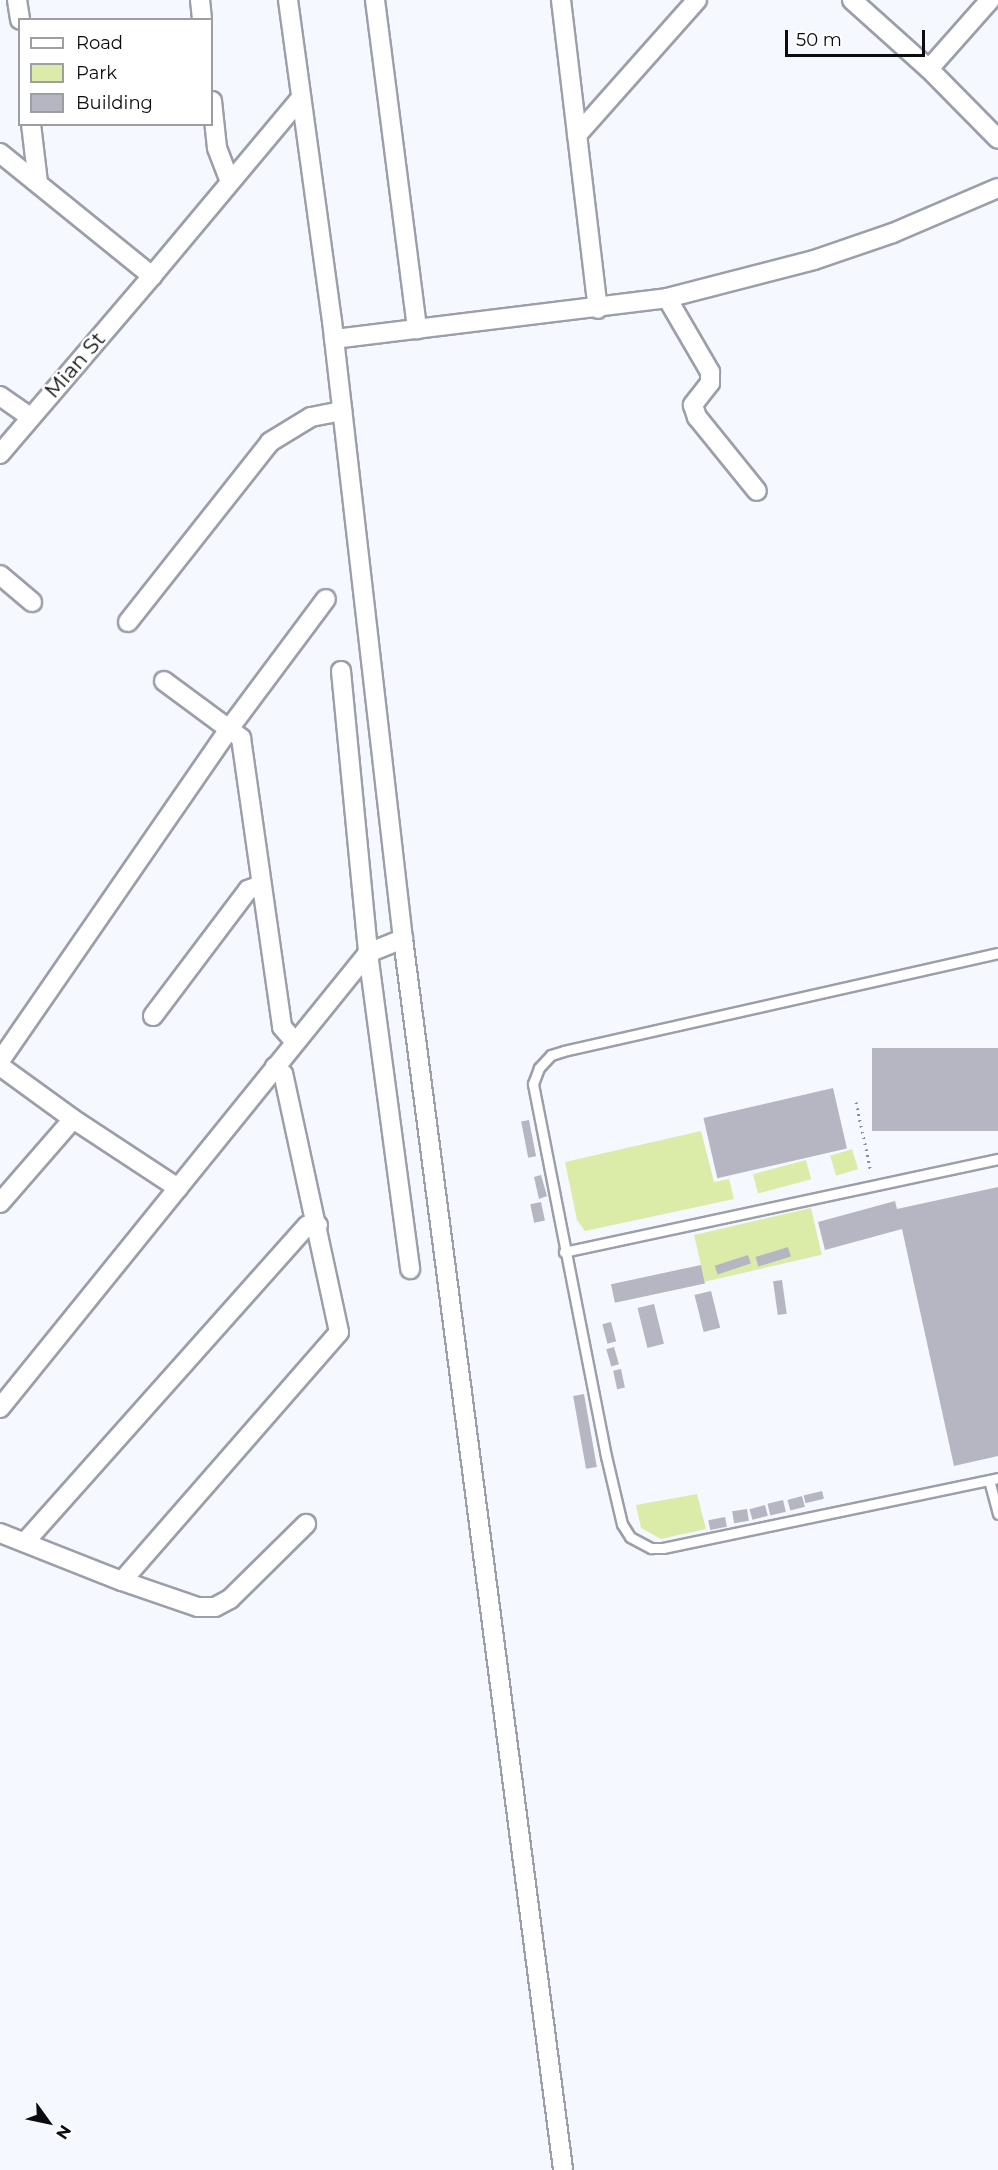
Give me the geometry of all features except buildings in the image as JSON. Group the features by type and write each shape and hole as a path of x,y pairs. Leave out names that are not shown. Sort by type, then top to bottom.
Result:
{"street":[{"path":"17,0 20,18"},
{"path":"200,0 202,18"},
{"path":"288,0 334,339 403,939 563,2170"},
{"path":"375,0 417,329"},
{"path":"561,0 598,309"},
{"path":"577,135 697,0"},
{"path":"852,0 929,69 998,139"},
{"path":"929,69 990,0"},
{"name":"Mian St","path":"0,454 301,98"},
{"path":"213,110 217,148 230,182"},
{"path":"31,126 38,183"},
{"path":"0,153 152,276"},
{"path":"334,339 598,309 668,298 814,260 892,233 998,188"},
{"path":"668,298 710,372 710,383 693,405 697,417 757,491"},
{"path":"0,396 30,417"},
{"path":"128,621 270,442 311,417 342,411"},
{"path":"0,575 32,602"},
{"path":"178,1188 73,1119 0,1063 229,729 326,599"},
{"path":"341,671 368,952 410,1269"},
{"path":"164,681 240,738 282,1027 295,1042"},
{"path":"153,1016 248,890 261,885"},
{"path":"0,1408 368,952 403,939"},
{"path":"122,1581 337,1339 339,1323 318,1225 283,1074 275,1067"},
{"path":"0,1203 73,1119"},
{"path":"25,1542 307,1226 318,1225"},
{"path":"0,1533 122,1581 198,1607 215,1607 230,1599 306,1524"}],"lane":[{"path":"998,953 551,1055 539,1068 533,1084 564,1252 622,1524 639,1544 663,1548 994,1479 998,1514"},
{"path":"564,1252 998,1159"}],"path":[{"path":"856,1102 874,1186"}],"green space":[{"path":"701,1131 714,1182 729,1179 734,1199 585,1231 577,1220 565,1162"},
{"path":"852,1149 858,1169 836,1176 830,1156"},
{"path":"806,1160 811,1179 758,1194 753,1174"},
{"path":"811,1208 822,1255 705,1282 694,1235"},
{"path":"697,1494 706,1529 661,1539 641,1528 636,1505"}]}
